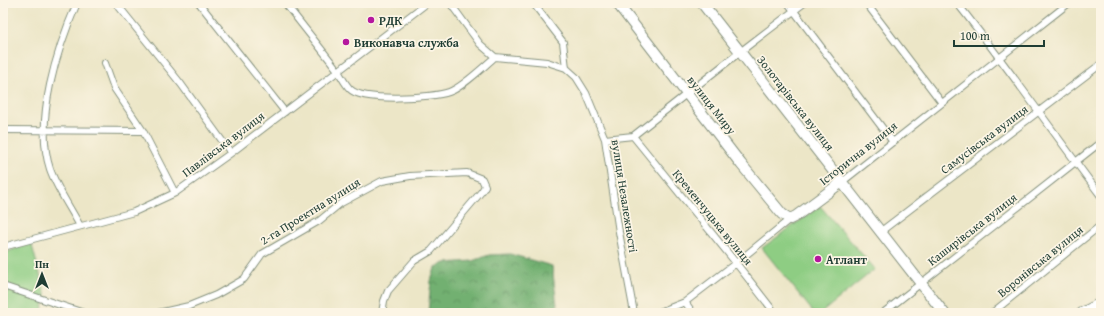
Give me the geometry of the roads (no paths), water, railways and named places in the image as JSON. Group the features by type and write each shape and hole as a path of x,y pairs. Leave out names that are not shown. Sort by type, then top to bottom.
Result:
{"main road":[{"name":"вулиця Миру","path":"617,3 782,214 790,219"},
{"name":"Золотарівська вулиця","path":"702,3 944,313"},
{"name":"Історична вулиця","path":"790,219 842,182"},
{"path":"1082,313 1101,304"}],"street":[{"path":"77,3 51,75 44,142 50,168 58,187 80,226"},
{"path":"116,3 181,84 231,153"},
{"path":"199,3 284,112"},
{"path":"285,3 338,71 350,90 367,96 384,98 449,92 466,81 495,57 480,44 450,3"},
{"name":"Павлівська вулиця","path":"3,247 134,212 175,193 231,153 427,3"},
{"path":"533,3 563,42 566,68"},
{"path":"788,3 893,142"},
{"path":"604,139 633,136 804,3"},
{"path":"866,3 942,103"},
{"path":"957,3 1000,57 1101,196"},
{"name":"Історична вулиця","path":"842,182 1069,3"},
{"name":"вулиця Незалежності","path":"495,57 547,62 566,68 576,77 586,93 604,139 634,313"},
{"path":"105,62 114,88 143,131 175,193"},
{"name":"Самусівська вулиця","path":"880,232 1101,64"},
{"path":"3,130 143,131"},
{"name":"Кременчуцька вулиця","path":"633,136 775,313"},
{"name":"Каширівська вулиця","path":"883,313 1101,142"},
{"name":"2-га Проектна вулиця","path":"158,313 189,306 216,295 244,279 262,254 319,221 340,203 382,181 410,176 467,173 482,179 485,186 482,191 431,251 414,261 388,291 384,300 382,313"},
{"name":"Історична вулиця","path":"657,313 684,302 736,263 790,219"},
{"name":"Воронівська вулиця","path":"992,313 1101,226"},
{"path":"3,286 84,313"},
{"path":"684,302 693,313"}],"place":[{"name":"РДК","path":"371,20"},
{"name":"Виконавча служба","path":"346,42"},
{"name":"Атлант","path":"818,259"}]}
